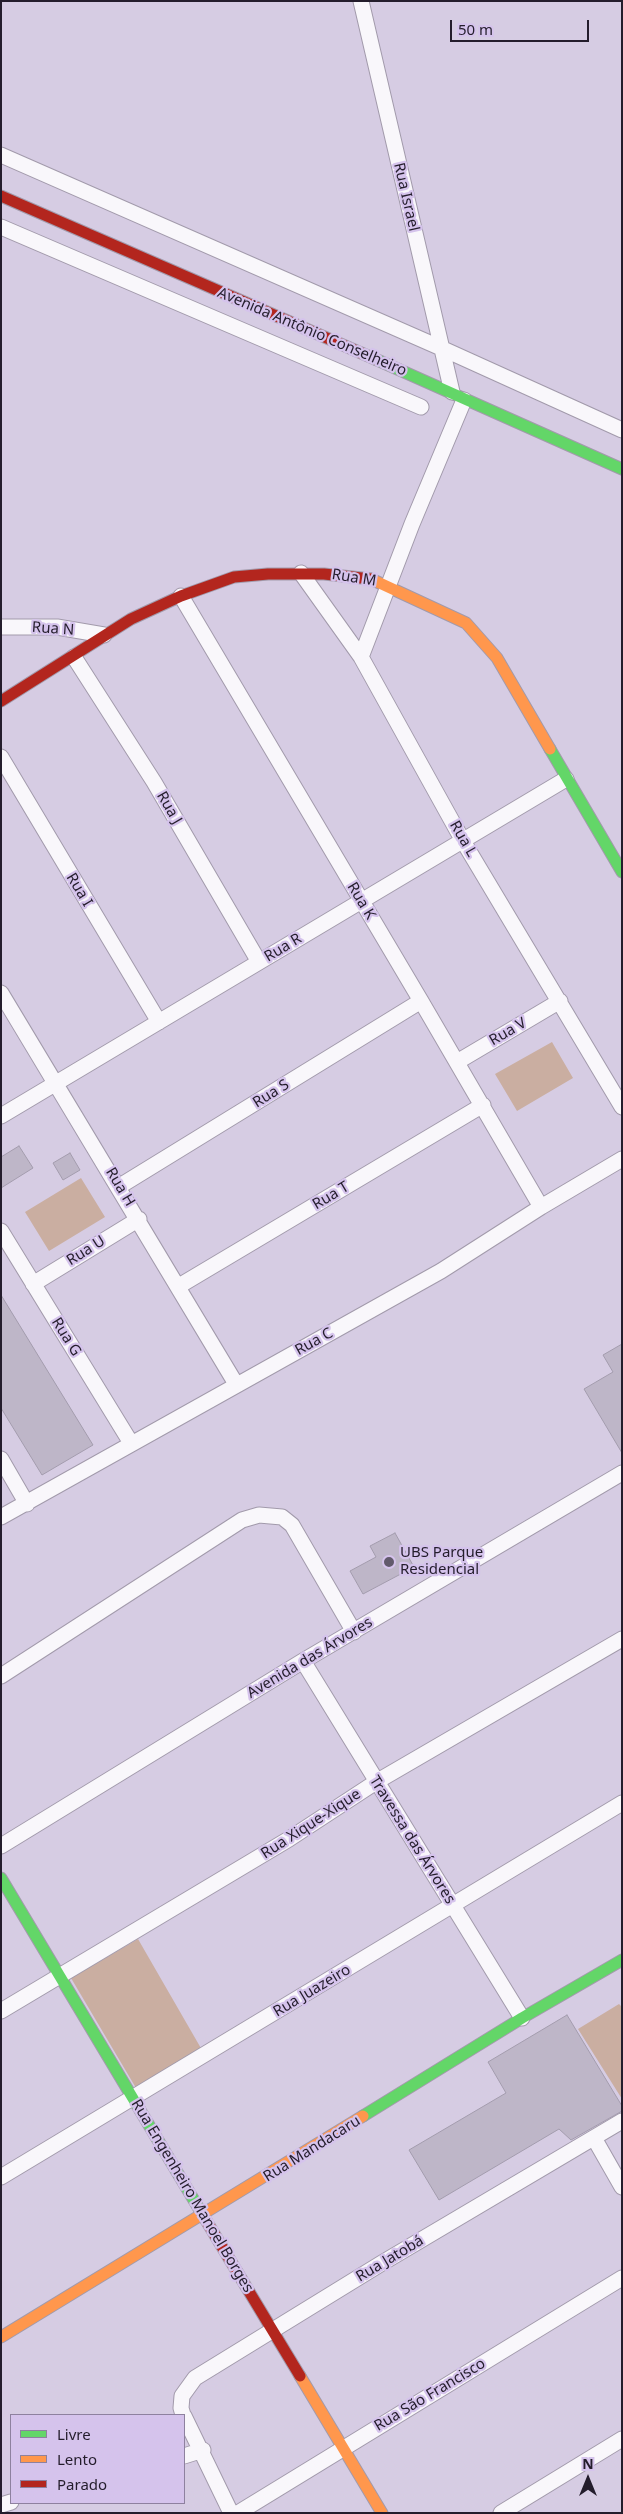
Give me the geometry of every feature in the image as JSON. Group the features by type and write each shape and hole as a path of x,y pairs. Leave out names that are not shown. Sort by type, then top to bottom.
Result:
{"street":[{"name":"Rua Israel","path":"361,1 441,348 458,396"},
{"path":"1,155 441,348 622,430"},
{"name":"Avenida Antônio Conselheiro","path":"1,196 622,469"},
{"path":"1,227 421,407"},
{"path":"361,657 390,586 458,396"},
{"name":"Rua M","path":"1,701 131,618 180,596 234,577 301,573 374,579 466,623 482,640 496,658 622,872"},
{"name":"Rua L","path":"301,573 361,657 463,841 622,1107"},
{"name":"Rua K","path":"180,596 541,1207"},
{"name":"Rua N","path":"1,627 57,627 104,635"},
{"name":"Rua J","path":"74,656 154,782 259,962"},
{"name":"Rua I","path":"1,757 159,1022"},
{"name":"Rua R","path":"1,1116 566,779"},
{"name":"Rua H","path":"1,992 55,1084 120,1186 236,1384"},
{"name":"Rua S","path":"120,1186 421,1001"},
{"name":"Rua V","path":"457,1062 560,1002"},
{"name":"Rua T","path":"179,1286 482,1105"},
{"name":"Rua C","path":"1,1517 441,1271 541,1207 622,1159"},
{"name":"Rua U","path":"33,1284 138,1219"},
{"name":"Rua G","path":"1,1231 131,1443"},
{"path":"1,1459 27,1504"},
{"name":"Avenida das Árvores","path":"1,1846 472,1560 620,1478"},
{"path":"1,1676 242,1520 259,1515 282,1517 292,1525 354,1632"},
{"name":"Rua Xique-Xique","path":"1,2011 289,1839 376,1782 622,1639"},
{"name":"Travessa das Árvores","path":"303,1661 522,2018"},
{"name":"Rua Juazeiro","path":"1,2177 622,1803"},
{"name":"Rua Engenheiro Manoel Borges","path":"1,1878 382,2513"},
{"name":"Rua Mandacaru","path":"1,2337 203,2216 522,2018 622,1960"},
{"name":"Rua Jatobá","path":"183,2414 181,2408 182,2396 195,2378 622,2121"},
{"path":"594,2138 622,2187"},
{"name":"Rua São Francisco","path":"238,2513 622,2278"},
{"name":"Rua Jatobá","path":"185,2418 203,2450 231,2513"},
{"path":"500,2513 622,2439"},
{"path":"185,2456 203,2450"}],"shaded area":[{"path":"552,1042 573,1078 517,1111 495,1074"},
{"path":"81,1178 105,1217 49,1251 25,1212"},
{"path":"138,1939 202,2050 136,2088 71,1978"},
{"path":"619,2004 622,2007 622,2099 578,2029"}],"building":[{"path":"19,1146 33,1168 1,1188 1,1157"},
{"path":"70,1153 80,1170 63,1180 53,1163"},
{"path":"1,1295 93,1445 42,1475 1,1408"},
{"path":"622,1344 622,1453 584,1389 613,1372 603,1355"},
{"name":"UBS Parque Residencial","path":"395,1533 414,1567 363,1594 350,1571 376,1557 370,1546"},
{"path":"567,2015 622,2106 622,2111 571,2140 559,2129 439,2200 409,2150 506,2093 488,2062"}],"traffic: fast":[{"path":"375,359 622,469"},
{"path":"550,749 622,872"},
{"path":"1,1878 201,2212"},
{"path":"363,2116 522,2018 622,1960"}],"traffic: slow":[{"path":"371,579 466,623 497,658 550,749"},
{"path":"1,2337 363,2116"},
{"path":"300,2376 382,2513"}],"traffic: jam":[{"path":"1,196 375,359"},
{"path":"1,701 131,619 181,596 234,577 268,574 324,574 371,579"},
{"path":"201,2212 300,2376"}],"place":[{"name":"UBS Parque Residencial","path":"389,1562"}]}
